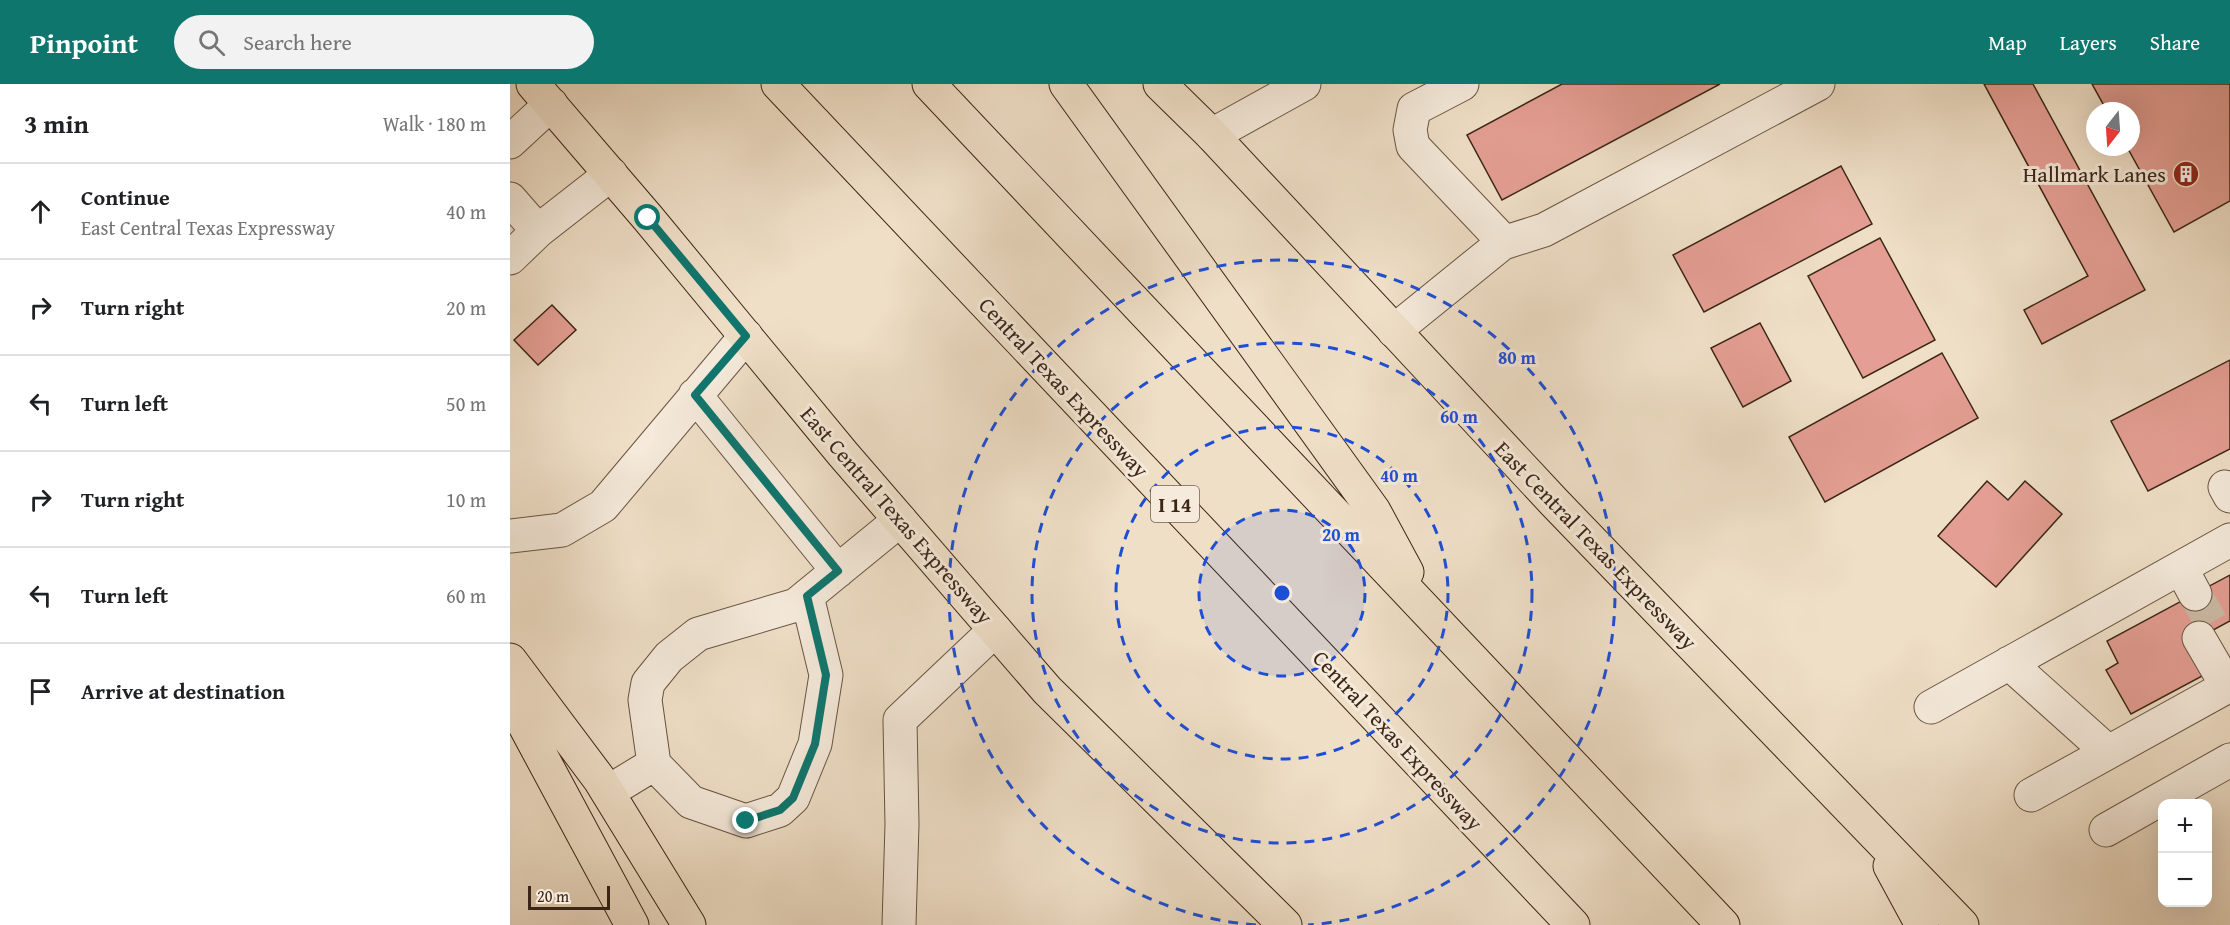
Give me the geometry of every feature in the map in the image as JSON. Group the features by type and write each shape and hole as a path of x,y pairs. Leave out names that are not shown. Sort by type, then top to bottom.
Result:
{"main road":[{"name":"Central Texas Expressway","path":"778,84 1573,925"},
{"path":"929,84 1724,925"},
{"path":"1066,84 1374,511 1428,610"},
{"name":"East Central Texas Expressway","path":"1160,84 1212,135 1554,502 1962,925"},
{"name":"East Central Texas Expressway","path":"542,94 900,520 1047,690 1285,925"},
{"path":"510,660 608,792 689,925"},
{"path":"510,698 632,925"},
{"path":"1872,832 1922,925"}],"street":[{"path":"1212,135 1304,84"},
{"path":"1462,84 1414,109 1410,130 1413,146 1503,243"},
{"path":"1394,331 1503,243 1544,230 1818,84"},
{"path":"510,142 542,94"},
{"path":"510,258 538,231 611,174"},
{"path":"510,199 538,231"},
{"path":"510,536 562,530 603,506 746,336"},
{"path":"695,395 838,571"},
{"path":"807,596 826,675 815,744 793,798 780,810 746,821 691,802 654,764 645,700 648,683 669,657 698,634 796,605 807,596 838,571 900,520"},
{"path":"1931,708 2009,663 2188,581 2230,540"},
{"path":"899,925 902,824 900,720 995,630"},
{"path":"2031,795 2107,751 2220,659"},
{"path":"2009,663 2107,751"},
{"path":"2106,830 2230,760"},
{"path":"608,792 654,764"}],"building":[{"path":"1562,84 1720,84 1502,200 1467,135"},
{"path":"1984,84 2033,84 2145,290 2042,344 2024,310 2088,276"},
{"name":"Hallmark Lanes","path":"2092,84 2230,84 2230,201 2174,232 2132,156 2140,156 2140,102 2102,102"},
{"path":"1841,166 1872,224 1704,312 1673,255"},
{"path":"1880,238 1935,340 1863,378 1808,276"},
{"path":"552,305 576,330 538,365 514,340"},
{"path":"1760,323 1791,381 1743,407 1711,348"},
{"path":"1942,353 1978,418 1825,502 1789,437"},
{"path":"2230,360 2230,449 2148,491 2111,421"},
{"path":"1987,481 2008,500 2025,481 2062,514 1996,587 1938,536"},
{"path":"2230,575 2230,621 2189,643 2206,674 2131,714 2106,670 2118,663 2107,641"}],"tunnel":[{"path":"2195,594 2215,629"}],"place":[{"name":"Hallmark Lanes","path":"2186,174"}],"route":[{"path":"648,218 746,336 695,395 838,571 807,596 812,608 826,675 815,744 793,798 780,810 746,821"}]}
